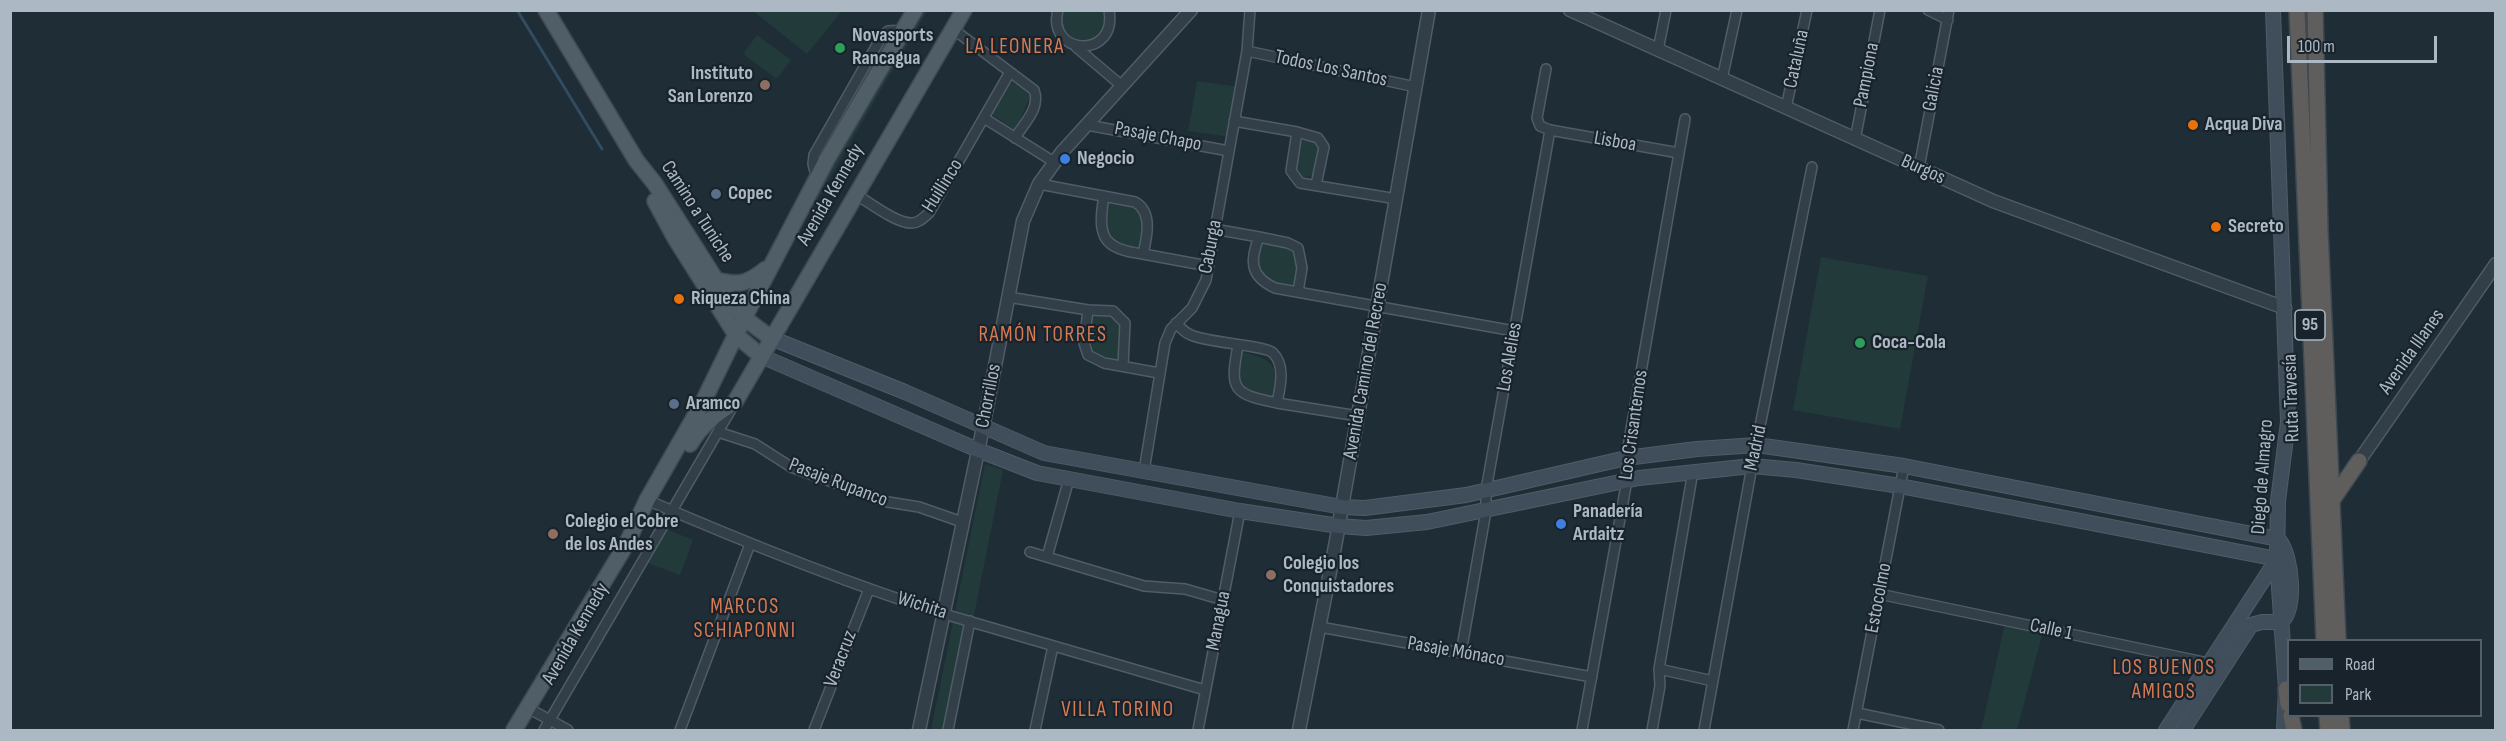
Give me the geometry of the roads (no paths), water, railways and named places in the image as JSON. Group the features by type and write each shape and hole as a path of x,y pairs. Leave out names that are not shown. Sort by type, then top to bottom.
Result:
{"highway":[{"name":"Ruta Travesía","path":"2296,10 2324,639"},
{"name":"Ruta Travesía","path":"2315,10 2320,230 2338,639"},
{"path":"2329,444 2340,458 2359,461 2331,502"}],"main road":[{"name":"Camino a Tuniche","path":"546,10 636,160 675,238 736,335 760,356"},
{"name":"Avenida Kennedy","path":"514,730 651,502 770,265 860,101 915,10"},
{"name":"Avenida Kennedy","path":"651,502 700,428 735,402 964,10"},
{"name":"Diego de Almagro","path":"2273,10 2288,422 2278,487 2277,538 2287,696 2284,730"},
{"name":"Camino a Tuniche","path":"636,160 655,184 716,280 744,318 771,338"},
{"path":"716,280 729,284 748,282 770,265"},
{"path":"771,338 905,392 1044,453 1342,507 1365,508 1466,495 1626,458 1697,449 1757,445 1904,466 2162,518 2277,538 2287,556 2289,612 2281,622 2262,622 2251,625 2183,730"},
{"path":"760,356 1037,473 1240,511 1339,526 1356,528 1415,524 1627,480 1752,466 1796,470 1900,486 2277,559 2166,730"},
{"path":"831,387 838,376 840,366"}],"street":[{"path":"1058,10 1056,24 1062,37 1075,45 1122,86"},
{"path":"1075,45 1092,46 1106,36 1111,19 1109,10"},
{"name":"Chorrillos","path":"919,730 983,428 1023,221 1039,184 1054,162 1191,10"},
{"name":"Caburga","path":"1144,471 1165,343 1176,323 1196,302 1206,280 1247,51 1250,10"},
{"name":"Avenida Camino del Recreo","path":"1299,730 1339,526 1430,10"},
{"name":"Burgos","path":"1570,10 1594,16 1658,50 1993,201 2285,308"},
{"path":"1658,50 1666,10"},
{"path":"1722,79 1737,10"},
{"name":"Cataluña","path":"1786,108 1807,10"},
{"name":"Pampiona","path":"1855,140 1880,10"},
{"path":"1928,10 1948,15"},
{"name":"Galicia","path":"1919,168 1948,15"},
{"path":"953,29 1034,90 1037,97 1036,106 1015,138"},
{"name":"Todos Los Santos","path":"1247,51 1416,87"},
{"path":"1546,69 1537,118 1540,126 1550,130"},
{"name":"Huillinco","path":"855,194 900,221 912,223 919,221 928,213 1010,72"},
{"path":"984,118 1054,162"},
{"name":"Los Crisantemos","path":"1582,730 1627,480 1626,458 1685,119"},
{"path":"1234,121 1318,138 1324,147 1316,185"},
{"name":"Pasaje Chapo","path":"1087,125 1229,151"},
{"name":"Lisboa","path":"1550,130 1679,153"},
{"name":"Los Alelies","path":"1461,653 1486,511 1486,490 1550,130"},
{"path":"1297,132 1291,165 1293,176 1300,183 1397,199"},
{"name":"Madrid","path":"1704,730 1752,466 1812,167"},
{"path":"1039,184 1136,202 1144,209 1147,218 1143,254"},
{"path":"1104,196 1101,218 1109,244 1119,250 1208,266"},
{"path":"1214,229 1288,243 1298,248 1302,262 1298,292"},
{"path":"1259,237 1252,261 1259,278 1275,288 1514,331"},
{"name":"Avenida Illanes","path":"2359,461 2496,264"},
{"path":"1008,297 1088,310 1113,311 1125,323 1123,366"},
{"path":"1088,310 1084,343 1088,355 1104,363 1159,373"},
{"path":"1176,323 1190,335 1238,346 1263,348 1272,352 1277,359 1281,377 1277,403"},
{"path":"1238,346 1233,377 1241,392 1249,397 1358,417"},
{"name":"Avenida Kennedy","path":"544,730 735,402"},
{"name":"Pasaje Rupanco","path":"718,432 761,447 791,466 888,502 919,507 962,522"},
{"name":"Estocolmo","path":"1853,730 1904,466"},
{"path":"1652,730 1660,686 1659,669 1693,471"},
{"path":"1047,557 1070,479"},
{"name":"Wichita","path":"651,502 750,544 869,589 1205,690"},
{"name":"Managua","path":"1198,730 1240,511"},
{"path":"681,730 750,544"},
{"path":"1030,552 1144,586 1185,589 1223,600"},
{"name":"Veracruz","path":"814,730 869,589"},
{"name":"Calle 1","path":"1880,594 2223,666"},
{"path":"948,730 970,621"},
{"name":"Pasaje Mónaco","path":"1320,627 1592,677"},
{"path":"1036,730 1053,646"},
{"path":"1659,669 1713,681"},
{"path":"528,708 568,730"},
{"path":"1857,713 1939,730"}],"waterway":[{"path":"517,10 602,149"}],"place":[{"name":"Novasports Rancagua","path":"840,48"},
{"name":"Instituto San Lorenzo","path":"765,85"},
{"name":"Acqua Diva","path":"2193,125"},
{"name":"Negocio","path":"1065,159"},
{"name":"Copec","path":"716,194"},
{"name":"Secreto","path":"2216,227"},
{"name":"Riqueza China","path":"679,299"},
{"name":"Coca-Cola","path":"1860,343"},
{"name":"Aramco","path":"674,404"},
{"name":"Panadería Ardaitz","path":"1561,524"},
{"name":"Colegio el Cobre de los Andes","path":"553,534"},
{"name":"Colegio los Conquistadores","path":"1271,575"}],"district":[{"name":"LA LEONERA","path":"1015,48"},
{"name":"RAMÓN TORRES","path":"1043,336"},
{"name":"MARCOS SCHIAPONNI","path":"745,620"},
{"name":"LOS BUENOS AMIGOS","path":"2164,681"},
{"name":"VILLA TORINO","path":"1118,711"}]}
